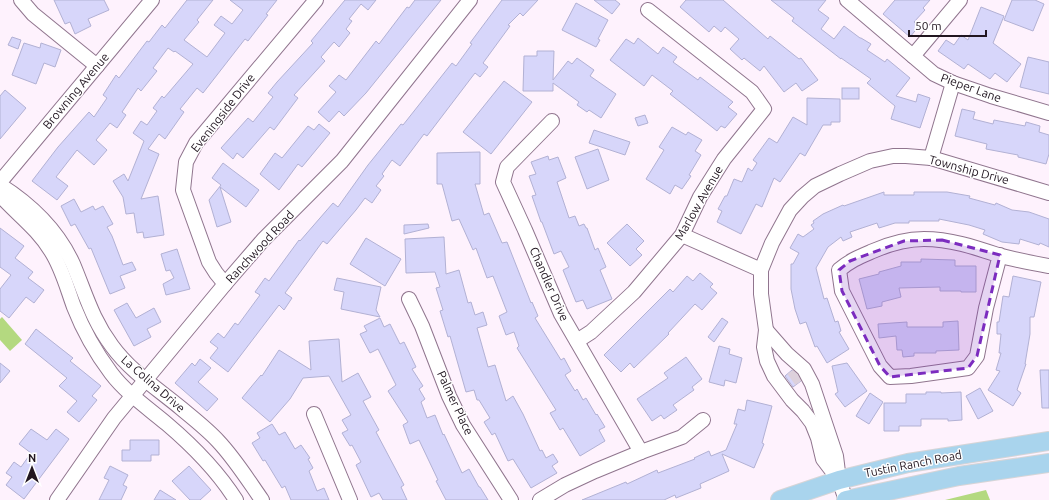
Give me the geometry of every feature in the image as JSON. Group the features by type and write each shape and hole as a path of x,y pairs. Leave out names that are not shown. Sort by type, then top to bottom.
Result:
{"main road":[{"name":"Tustin Ranch Road","path":"780,500 839,480 908,463 1049,441"},
{"name":"Tustin Ranch Road","path":"846,500 959,476 1049,463"}],"street":[{"path":"21,0 33,14 97,66"},
{"name":"Browning Avenue","path":"0,184 152,0"},
{"name":"Eveningside Drive","path":"226,284 209,262 183,190 186,162 196,143 316,0"},
{"name":"Ranchwood Road","path":"57,500 101,437 146,380 263,240 342,161 470,0"},
{"name":"Pieper Lane","path":"847,0 934,74 953,84 1049,113"},
{"path":"913,56 960,0"},
{"name":"Marlow Avenue","path":"577,341 591,332 634,292 682,235 700,197 724,159 764,109 752,92 648,10"},
{"path":"931,158 953,84"},
{"name":"Chandler Drive","path":"552,121 507,166 503,182 558,308 641,452"},
{"name":"Township Drive","path":"839,480 823,459 818,438 812,423 774,376 764,347 766,330 761,294 761,270 772,243 790,210 815,186 870,161 893,156 931,158 1049,193"},
{"name":"La Colina Drive","path":"0,184 32,208 48,225 62,244 72,263 98,327 125,363 183,409 218,441 244,473 262,500"},
{"name":"La Colina Drive","path":"0,195 36,230 51,250 62,272 80,321 99,357 112,375 202,456 226,485 236,500"},
{"path":"682,235 761,270"},
{"path":"1000,255 986,308 977,356 968,368 911,376 890,377 880,366 842,291 839,270 850,261 881,248 904,241 923,239 957,243 1000,255 1049,266"},
{"name":"Palmer Place","path":"409,299 422,326 462,425 511,500"},
{"name":"Township Drive","path":"766,330 800,373 836,456 839,480 846,500"},
{"path":"769,365 800,373 798,406"},
{"path":"314,414 350,500"},
{"path":"540,500 583,477 682,436 703,420"}],"highlighted area":[{"path":"942,240 1000,255 977,356 968,368 890,377 880,366 842,291 839,270 850,261 904,241"}],"green space":[{"path":"2,317 22,340 10,351 0,340 0,319"},
{"path":"986,490 990,500 945,500"}],"building":[{"path":"54,0 104,0 109,10 88,19 91,26 75,34 70,22 65,24"},
{"path":"187,0 213,0 197,20 199,22 184,40 207,57 225,33 214,25 221,16 232,24 243,10 230,0 277,0 266,14 268,15 248,41 245,39 203,93 197,88 180,109 184,112 165,139 159,134 148,149 159,154 141,199 158,196 164,235 144,238 143,232 137,233 134,213 126,214 123,197 113,181 124,174 128,181 144,141 133,133 141,121 147,125 157,111 153,108 162,96 164,98 193,64 175,51 174,52 168,48 153,68 157,71 141,91 138,88 122,112 126,115 117,128 110,123 96,140 107,150 94,165 77,150 56,177 68,186 57,200 32,181 58,147 89,112 94,117 107,98 103,95 116,75 119,78 147,41 149,42 162,25 165,28"},
{"path":"345,0 376,0 368,10 361,4 349,19 352,21 346,29 350,33 339,47 334,42 321,57 325,61 294,95 298,98 274,130 270,127 243,158 237,153 233,159 221,148 248,118 253,122 273,97 268,93 313,43 311,41"},
{"path":"415,0 441,0 366,93 344,116 339,111 329,122 318,112 336,92 329,86 339,75 346,80 376,41 379,44 407,7 409,8"},
{"path":"502,0 538,0 523,16 520,13 508,25 510,26 483,63 488,67 480,77 475,73 427,136 424,134 400,166 392,160 382,174 384,176 376,186 381,190 372,203 365,198 327,244 323,241 285,293 292,298 284,310 279,305 228,372 210,358 218,348 210,342 218,333 224,338 235,323 238,325 260,295 255,292 265,278 269,281 299,240 300,241 333,203 338,207 368,165 401,124 403,125 452,63 456,66 472,44 470,43"},
{"path":"594,0 615,0 620,4 612,14"},
{"path":"686,0 723,0 768,39 770,36 799,59 801,58 818,80 802,91 796,83 784,92 764,66 760,71 744,58 742,60 730,49 739,39 725,27 721,32 714,26 709,32 680,7"},
{"path":"771,0 826,0 818,10 829,18 821,29 834,39 844,26 871,44 867,50 885,62 887,59 910,78 896,96 916,102 918,94 930,98 920,128 891,119 895,106 867,83 871,79 841,59 792,21 794,18"},
{"path":"895,0 930,0 923,8 925,10 914,22 919,26 910,37 883,14"},
{"path":"1012,0 1035,0 1044,4 1033,31 1004,20"},
{"path":"576,3 608,20 598,39 600,40 596,47 562,30"},
{"path":"981,7 1004,16 993,43 1021,64 1007,82 995,73 990,79 968,64 964,69 938,51 946,40 954,45 961,35 968,40"},
{"path":"12,37 21,40 18,49 8,45"},
{"path":"638,38 658,54 663,47 677,57 673,62 698,80 700,77 733,102 728,107 737,114 725,128 721,126 717,131 670,94 673,91 652,75 644,86 610,60 626,39 634,44"},
{"path":"24,43 40,48 41,43 61,50 55,67 44,63 36,84 12,75"},
{"path":"537,51 554,51 553,80 568,61 572,64 577,58 594,70 590,76 616,94 601,118 589,110 587,112 577,105 579,102 553,83 553,91 523,91 524,56 537,56"},
{"path":"1028,57 1049,62 1049,94 1020,87"},
{"path":"504,81 532,102 491,154 463,132"},
{"path":"842,88 859,88 859,99 842,99"},
{"path":"5,90 26,108 0,139 0,96"},
{"path":"807,98 840,99 840,122 831,122 831,125 823,125 805,156 800,153 780,182 774,178 762,207 756,204 741,234 717,222 722,211 718,209 725,196 727,196 734,179 742,182 748,168 752,171 757,163 753,160 769,138 777,143 793,117 807,125"},
{"path":"962,109 975,112 973,119 993,124 994,120 1025,126 1026,122 1040,126 1039,132 1049,135 1049,154 1046,164 1018,157 1018,155 986,149 987,144 955,136"},
{"path":"645,115 648,123 638,126 635,118"},
{"path":"319,124 330,133 302,167 298,164 279,190 260,174 275,153 282,158 308,126 314,130"},
{"path":"672,127 686,135 688,132 702,140 695,151 701,155 689,175 691,176 682,189 675,185 670,194 646,179 664,150 659,147"},
{"path":"594,130 630,142 625,155 589,143"},
{"path":"598,149 609,180 587,189 575,157"},
{"path":"480,152 480,184 475,184 484,215 489,213 502,243 507,242 531,303 532,302 538,316 535,318 561,360 564,358 571,371 565,375 575,391 577,389 583,400 586,398 605,427 599,430 605,441 580,456 563,428 560,430 550,413 556,410 517,348 519,346 514,332 506,335 499,316 507,312 493,276 487,278 476,248 473,250 459,219 452,221 442,184 437,184 437,153"},
{"path":"548,156 549,160 558,157 566,178 557,182 569,218 575,216 579,226 584,224 587,228 595,250 598,248 606,267 600,270 612,299 587,309 583,300 576,302 563,270 569,267 561,251 554,254 532,196 536,195 529,176 536,174 531,162"},
{"path":"223,163 259,190 246,207 220,187 231,222 217,227 209,200 221,185 212,178"},
{"path":"884,192 884,195 914,195 914,192 947,192 970,196 969,198 995,205 996,203 1012,210 1029,212 1049,219 1049,247 1040,243 1039,245 1020,239 1019,244 1002,242 983,234 985,230 939,219 939,221 909,221 909,223 895,223 879,228 877,223 850,232 852,237 843,241 841,237 828,247 816,268 824,299 827,298 835,322 838,321 841,331 839,332 849,349 827,363 817,346 815,347 806,322 800,324 795,309 791,289 791,264 793,264 799,253 790,248 798,234 803,237 814,229 811,225 814,223 813,221 823,214 843,205 844,206"},
{"path":"74,199 81,212 93,206 95,210 103,206 113,224 107,227 123,265 132,262 136,270 120,276 125,288 110,294 91,248 89,249 75,224 71,226 61,206"},
{"path":"428,224 429,228 404,234 404,225"},
{"path":"627,224 644,241 636,249 642,255 630,266 607,243"},
{"path":"0,228 24,246 15,258 33,272 28,278 44,290 34,303 26,297 9,318 0,311 0,289 11,275 0,267"},
{"path":"444,237 446,274 459,270 468,303 471,302 475,315 483,312 487,325 477,328 488,367 495,365 506,401 513,396 540,451 542,450 546,458 553,454 558,462 552,466 557,473 531,488 513,459 508,461 495,433 492,435 484,422 490,418 479,400 477,400 474,390 466,392 450,336 448,337 440,311 443,310 436,288 440,287 435,272 406,273 405,239"},
{"path":"366,238 401,259 385,286 350,264"},
{"path":"177,249 190,289 166,295 163,284 174,278 170,270 166,271 161,254"},
{"path":"921,259 955,260 955,266 976,266 976,292 940,291 940,287 899,288 901,297 882,302 882,306 867,309 859,279 901,266 901,262 921,262"},
{"path":"700,273 713,284 710,287 717,293 702,310 695,304 668,333 669,334 634,368 630,363 621,372 604,355 670,289 673,292 687,276 693,281"},
{"path":"1013,276 1041,282 1034,317 1030,317 1030,334 1026,364 1017,390 1021,393 1013,406 988,390 1000,371 996,370 1001,353 999,353 1001,334 997,334 997,322 999,322 1003,296 1009,297"},
{"path":"337,278 381,287 376,310 380,317 341,309 344,292 334,290"},
{"path":"127,303 136,318 154,308 161,322 147,329 151,337 134,346 114,310"},
{"path":"380,318 384,327 390,324 400,344 404,342 416,367 412,369 423,386 419,389 425,399 421,402 427,418 435,415 462,473 469,469 488,500 446,500 436,481 438,480 419,440 410,444 403,425 408,422 388,391 396,385 378,349 370,353 360,334 367,331 364,326"},
{"path":"722,318 728,322 714,342 708,337"},
{"path":"958,321 959,350 936,351 936,353 914,353 914,356 903,357 902,350 897,350 896,336 879,338 878,324 907,322 907,327 943,327 943,322"},
{"path":"36,329 73,358 70,361 101,386 92,396 97,400 79,422 67,412 77,401 59,386 67,378 25,344"},
{"path":"339,339 342,382 358,373 371,397 363,401 379,430 376,432 404,485 401,487 407,500 383,500 379,493 371,497 356,465 361,462 352,445 350,446 342,433 348,430 342,420 351,415 329,376 303,378 290,399 270,422 242,398 261,375 262,376 279,350 311,370 309,341"},
{"path":"719,346 730,349 729,354 742,358 736,383 725,380 724,386 709,382"},
{"path":"686,357 702,379 692,387 694,390 673,405 677,410 664,419 661,415 652,421 637,399 668,378 664,373"},
{"path":"200,359 211,368 198,382 218,399 207,411 175,383 192,363 195,366"},
{"path":"0,363 10,371 0,383"},
{"path":"847,363 867,391 845,407 835,394 838,392 832,366"},
{"path":"792,370 797,374 801,381 793,387 785,376"},
{"path":"1040,370 1049,370 1049,408 1042,408"},
{"path":"980,388 993,411 978,419 966,396"},
{"path":"926,392 961,392 962,420 948,421 948,419 921,419 921,426 899,426 899,431 884,431 884,403 906,403 906,394 926,394"},
{"path":"870,393 883,402 869,424 856,416"},
{"path":"747,400 772,406 762,443 764,444 754,468 722,454 729,471 700,484 701,488 676,498 675,495 664,500 582,500 626,482 627,484 657,470 658,473 695,459 694,458 709,451 711,456 726,450 737,424 734,424 738,409 745,411"},
{"path":"272,424 279,435 285,432 295,449 301,445 310,458 308,459 313,468 309,471 317,491 324,488 329,500 291,500 285,486 282,488 265,460 263,461 252,443 260,438 257,433"},
{"path":"31,429 47,440 56,429 69,439 24,499 6,485 12,477 6,473 14,462 21,467 31,453 19,444"},
{"path":"130,440 159,440 159,455 151,455 151,461 122,461 122,450 130,450"},
{"path":"110,466 128,475 123,485 127,487 121,500 99,500 109,480 104,478"},
{"path":"189,466 211,490 200,500 190,500 172,481"},
{"path":"160,490 176,500 154,500"}],"tunnel":[{"path":"793,370 801,381"}]}
